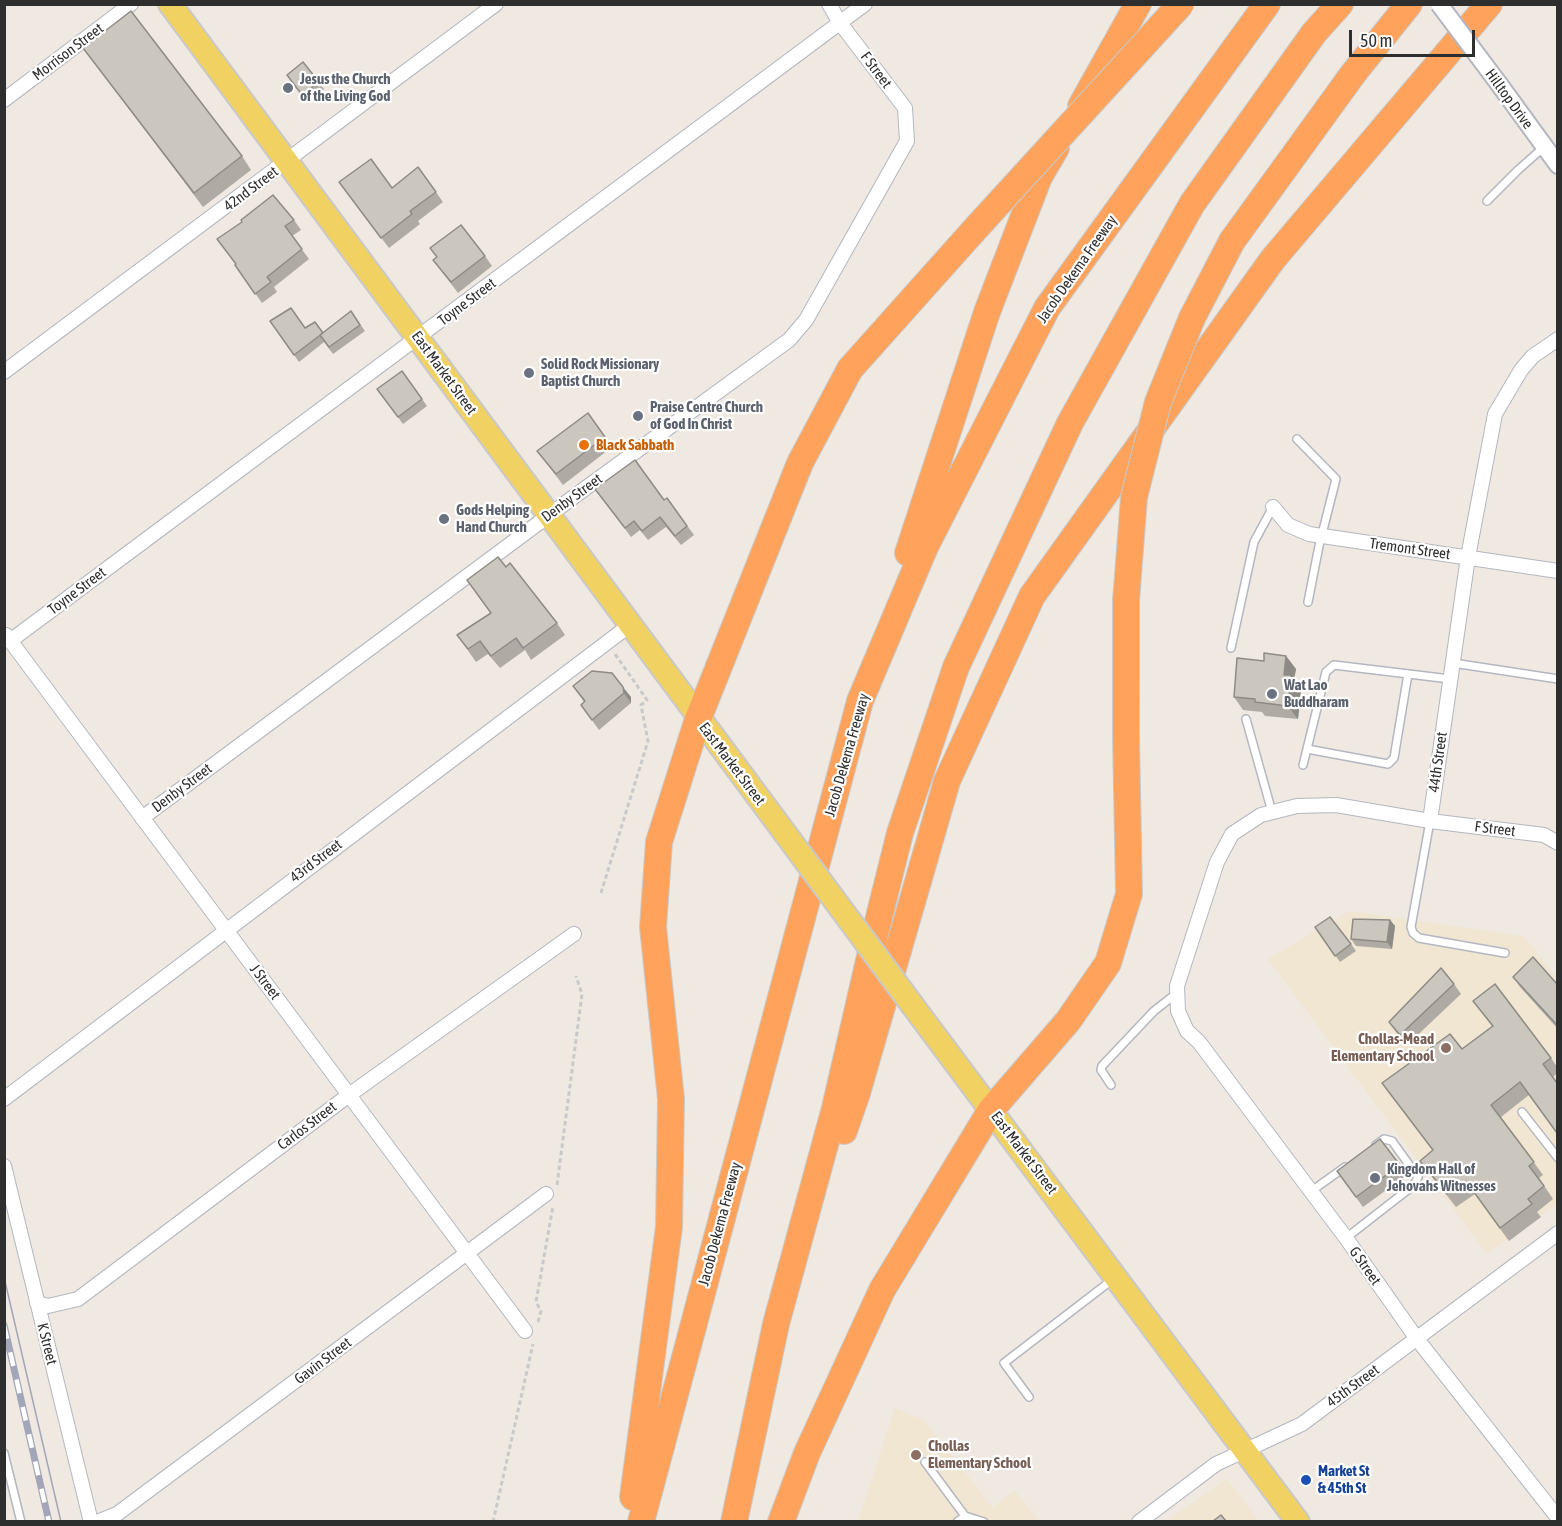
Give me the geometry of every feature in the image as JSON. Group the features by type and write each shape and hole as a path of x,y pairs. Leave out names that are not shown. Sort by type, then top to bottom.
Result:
{"highway":[{"path":"860,701 987,312 1039,177 1138,4"},
{"path":"629,1521 669,1227 671,1099 653,927 660,842 698,719 800,463 850,369 1181,4"},
{"name":"Jacob Dekema Freeway","path":"641,1521 860,701 925,548 1047,308 1267,4"},
{"path":"734,1521 776,1323 835,1108 900,832 956,668 1070,423 1192,204 1314,33 1340,4"},
{"path":"781,1521 807,1453 882,1290 991,1110 1068,1021 1108,963 1129,894 1126,601 1134,497 1158,402 1192,318 1232,241 1353,74 1409,4"},
{"path":"776,1323 857,1093 947,781 1032,596 1273,259 1489,4"}],"main road":[{"name":"East Market Street","path":"170,4 698,719 1298,1521"}],"street":[{"name":"Morrison Street","path":"4,100 131,4"},
{"name":"42nd Street","path":"4,372 496,4"},
{"name":"F Street","path":"829,4 905,108 907,141"},
{"name":"Toyne Street","path":"7,637 418,338 865,4"},
{"name":"Hilltop Drive","path":"1439,4 1557,165"},
{"name":"Denby Street","path":"142,818 789,340 807,320 907,141"},
{"name":"44th Street","path":"1430,821 1468,557 1495,414 1521,370 1533,356 1557,339"},
{"name":"Tremont Street","path":"1272,507 1288,525 1309,534 1557,571"},
{"name":"43rd Street","path":"4,1099 607,641 630,626"},
{"name":"J Street","path":"7,637 467,1253 532,1332"},
{"path":"1177,993 1177,986 1217,862 1232,834 1261,815 1297,806 1336,805 1430,821"},
{"name":"F Street","path":"1430,821 1544,835 1557,843"},
{"name":"Carlos Street","path":"37,1303 48,1306 78,1299 349,1095 574,934"},
{"name":"G Street","path":"1177,993 1178,1011 1187,1031 1199,1042 1346,1238 1418,1339 1557,1518"},
{"name":"K Street","path":"4,1166 92,1521"},
{"name":"Gavin Street","path":"97,1521 117,1514 467,1253 552,1197"},
{"name":"45th Street","path":"1139,1521 1216,1464 1302,1424 1557,1233"}],"lane":[{"path":"1486,201 1544,147"},
{"path":"1297,439 1336,479 1308,602"},
{"path":"1231,648 1254,542 1272,507"},
{"path":"1453,663 1557,679"},
{"path":"1304,765 1326,672 1334,665 1450,679"},
{"path":"1307,749 1388,764 1394,758 1408,674"},
{"path":"1246,719 1272,812"},
{"path":"1430,821 1411,927 1413,933 1419,938 1505,953"},
{"path":"1112,1085 1101,1070 1102,1066 1154,1011 1177,993"},
{"path":"1522,1112 1557,1158"},
{"path":"1346,1238 1414,1185 1418,1177 1392,1141 1384,1139 1366,1152"},
{"path":"1310,1192 1356,1159"},
{"path":"1029,1397 1004,1363 1116,1276"},
{"path":"4,1453 21,1521"},
{"path":"925,1462 966,1516 984,1521"},
{"path":"957,1521 966,1516"}],"path":[{"path":"601,893 648,741 641,705 646,700 607,641"},
{"path":"493,1521 532,1332 541,1311 536,1302 582,994 576,976"}],"shaded area":[{"name":"Chollas-Mead Elementary School","path":"1350,911 1524,936 1557,978 1557,1204 1487,1254 1268,959"},
{"name":"Chollas Elementary School","path":"895,1408 924,1420 993,1508 1014,1490 1039,1521 858,1522"},
{"path":"1227,1479 1259,1521 1165,1522"}],"building":[{"path":"131,11 242,156 194,193 83,48"},
{"path":"303,62 319,82 302,95 287,75"},
{"path":"371,159 392,188 418,167 436,192 410,211 412,214 381,238 339,182"},
{"path":"273,195 294,220 285,226 302,249 267,277 271,282 255,294 217,239 242,222 241,220"},
{"path":"461,225 485,256 451,282 433,260 437,257 430,248"},
{"path":"291,308 305,328 315,322 323,333 294,355 270,321"},
{"path":"351,311 360,325 329,347 320,335"},
{"path":"402,371 422,399 398,417 377,389"},
{"path":"588,413 605,437 556,474 537,451"},
{"path":"635,460 664,500 667,498 687,526 675,536 660,517 642,531 634,521 625,528 595,489"},
{"path":"498,557 506,567 510,563 557,623 523,648 516,638 491,656 480,641 468,649 457,635 491,613 467,580"},
{"path":"1264,653 1286,656 1284,675 1291,675 1288,706 1234,697 1237,658 1264,661"},
{"path":"592,671 612,673 623,687 624,693 592,720 581,705 585,701 573,686"},
{"path":"1330,917 1351,944 1335,956 1315,927"},
{"path":"1353,919 1390,920 1387,942 1351,939"},
{"path":"1533,957 1557,984 1557,1025 1513,977"},
{"path":"1441,968 1454,984 1400,1035 1389,1022"},
{"path":"1495,984 1551,1058 1543,1064 1557,1083 1557,1133 1520,1082 1491,1105 1534,1162 1529,1166 1544,1186 1528,1199 1532,1204 1500,1228 1466,1181 1447,1194 1420,1161 1433,1150 1382,1083 1450,1034 1462,1049 1493,1026 1473,1001"},
{"name":"Kingdom Hall of Jehovahs Witnesses","path":"1380,1139 1400,1165 1356,1197 1337,1171"},
{"path":"1221,1515 1226,1521 1213,1521"}],"tram line":[{"path":"4,1277 61,1522"}],"railway":[{"path":"4,1325 49,1522"}],"place":[{"name":"Jesus the Church of the Living God","path":"288,88"},
{"name":"Solid Rock Missionary Baptist Church","path":"529,373"},
{"name":"Praise Centre Church of God In Christ","path":"638,416"},
{"name":"Black Sabbath","path":"584,445"},
{"name":"Gods Helping Hand Church","path":"444,519"},
{"name":"Wat Lao Buddharam","path":"1272,694"},
{"name":"Chollas-Mead Elementary School","path":"1446,1048"},
{"name":"Kingdom Hall of Jehovahs Witnesses","path":"1375,1178"},
{"name":"Chollas Elementary School","path":"916,1455"},
{"name":"Market St & 45th St","path":"1306,1480"}]}
